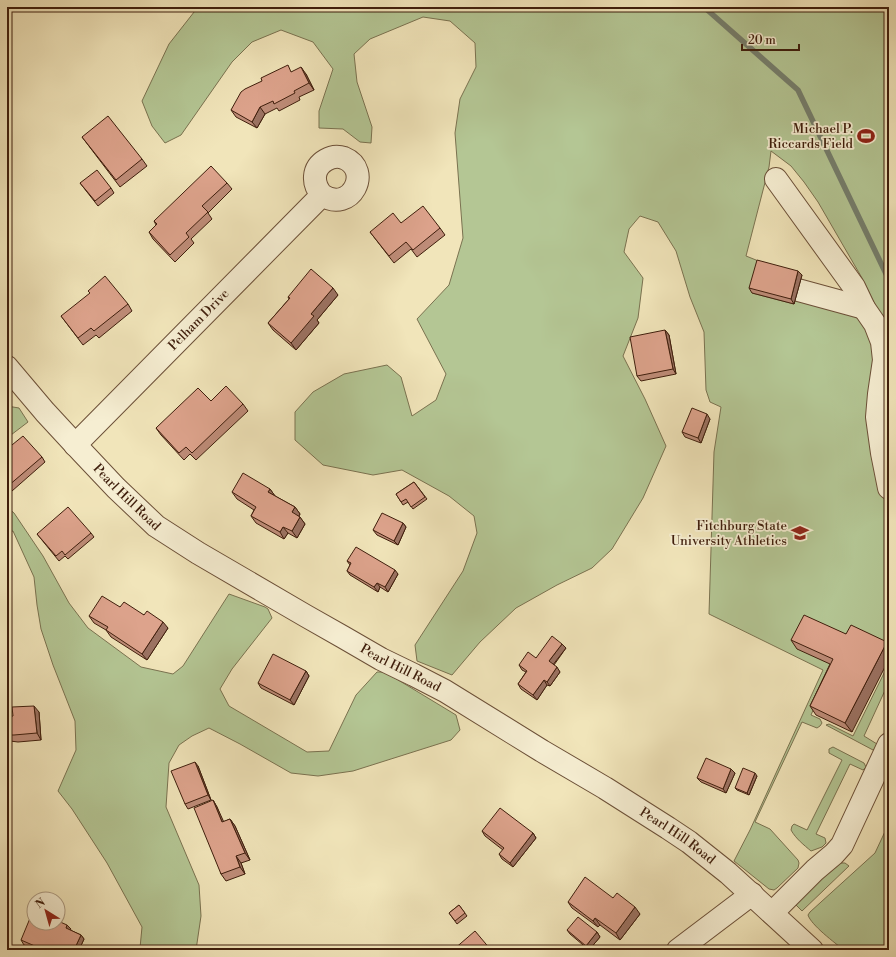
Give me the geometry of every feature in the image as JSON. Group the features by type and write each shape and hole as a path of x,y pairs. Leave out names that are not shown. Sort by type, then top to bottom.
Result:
{"street":[{"path":"776,179 854,286 864,308 875,324 882,342 884,360 877,417 889,488"},
{"name":"Pelham Drive","path":"75,445 322,194"},
{"path":"798,290 864,308"},
{"name":"Pearl Hill Road","path":"7,367 75,445 116,488 156,526 198,553 381,659 445,691 668,828 689,842 728,873 812,950"},
{"path":"772,913 842,845 889,744"},
{"path":"678,950 752,894"}],"green space":[{"path":"198,7 889,7 889,333 862,278 818,202 791,166 771,151 769,167 746,256 761,262 752,293 794,304 798,290 875,324 889,488 889,650 839,668 827,678 811,715 820,719 822,723 820,726 817,728 802,722 755,822 770,829 799,863 798,868 774,890 769,889 734,861 750,830 823,670 709,614 714,452 721,407 710,402 706,390 704,332 690,297 676,251 658,222 640,216 629,229 624,252 643,278 638,318 623,356 645,399 666,446 643,498 612,549 592,568 557,585 516,608 480,642 452,675 417,661 415,645 463,571 477,533 474,516 449,496 402,470 373,475 323,465 295,440 295,412 313,392 344,374 387,365 401,377 412,416 436,400 446,374 417,319 449,285 463,238 455,133 460,99 476,67 475,43 450,21 423,17 370,39 354,54 357,82 372,127 371,143 360,142 343,129 319,128 319,111 333,69 313,42 281,30 252,42 232,62 181,135 165,143 152,126 142,101 169,44"},
{"path":"7,406 19,408 28,422 7,438"},
{"path":"7,507 14,513 43,556 69,603 88,628 141,667 173,674 183,666 229,594 268,609 272,618 232,669 220,689 229,706 307,752 329,751 356,695 377,672 385,672 456,715 460,730 451,740 353,771 318,776 291,773 209,728 192,736 179,745 169,763 166,807 199,885 201,916 196,950 138,950 140,948 142,927 107,863 72,809 58,791 76,750 75,721 53,665 41,629 34,577 13,531 7,532"},
{"path":"889,663 889,686 887,686 864,736 877,744 873,750 826,725 829,724 853,736"},
{"path":"833,747 864,763 866,767 863,770 850,764 816,834 825,838 826,843 822,847 811,851 791,830 794,824 807,830 842,760 829,753 829,749"},
{"path":"889,823 889,950 844,950 818,929 808,915 875,853"},
{"path":"840,863 845,863 849,866 802,911 794,903 833,867"}],"building":[{"path":"288,65 291,72 301,67 309,83 294,91 295,93 274,104 273,101 260,107 252,122 231,110 241,92 262,81 261,78"},
{"path":"108,116 142,159 116,180 82,137"},
{"path":"211,166 227,183 202,206 208,212 186,233 189,237 170,255 149,232 157,224 154,221"},
{"path":"97,170 111,188 95,201 80,183"},
{"path":"423,206 440,228 413,250 406,242 389,256 370,232 393,213 401,223"},
{"path":"889,228 889,240 885,230"},
{"path":"757,260 798,271 791,299 749,288"},
{"path":"311,269 333,288 311,314 314,316 291,343 268,323 290,298 288,297"},
{"path":"105,276 128,304 94,331 91,328 78,338 61,316 90,293 88,291"},
{"path":"665,330 673,369 637,376 630,337"},
{"path":"226,386 243,404 192,453 186,447 179,453 156,428 198,388 211,401"},
{"path":"692,408 707,414 698,438 682,432"},
{"path":"23,436 42,457 8,486 7,449"},
{"path":"243,473 270,489 268,492 295,507 292,512 300,517 292,531 283,527 280,532 251,516 256,507 232,492"},
{"path":"414,482 425,497 411,507 406,499 401,502 396,494"},
{"path":"68,507 91,533 65,555 62,551 56,556 37,534"},
{"path":"382,513 403,523 394,541 373,530"},
{"path":"356,547 395,570 385,587 377,583 374,587 347,571 351,563 347,561"},
{"path":"102,596 120,607 124,602 144,615 147,611 163,622 142,654 106,630 108,627 89,616"},
{"path":"804,615 846,634 851,625 887,642 845,723 810,706 833,659 791,640"},
{"path":"552,636 562,644 549,661 557,667 547,682 544,680 533,695 518,684 527,671 519,665 528,652 536,658"},
{"path":"273,654 306,671 290,700 258,683"},
{"path":"34,706 37,733 7,735 7,717 13,716 12,707"},
{"path":"706,758 731,769 723,789 697,778"},
{"path":"195,762 208,795 185,804 171,771"},
{"path":"743,768 755,773 747,793 735,788"},
{"path":"213,800 222,822 230,819 245,853 236,856 240,867 221,874 194,808"},
{"path":"500,808 533,833 510,863 499,854 504,848 482,831"},
{"path":"585,877 613,898 617,893 635,907 616,933 595,918 593,921 568,902"},
{"path":"459,905 465,913 455,921 449,913"},
{"path":"578,917 597,932 586,946 567,930"},
{"path":"26,928 26,931 66,931 66,928 81,935 74,950 44,950 21,940"},
{"path":"475,931 491,950 453,950"}],"waterway":[{"path":"704,7 798,90 889,280"}],"place":[{"name":"Michael P. Riccards Field","path":"866,136"},
{"name":"Fitchburg State University Athletics","path":"800,533"}]}
